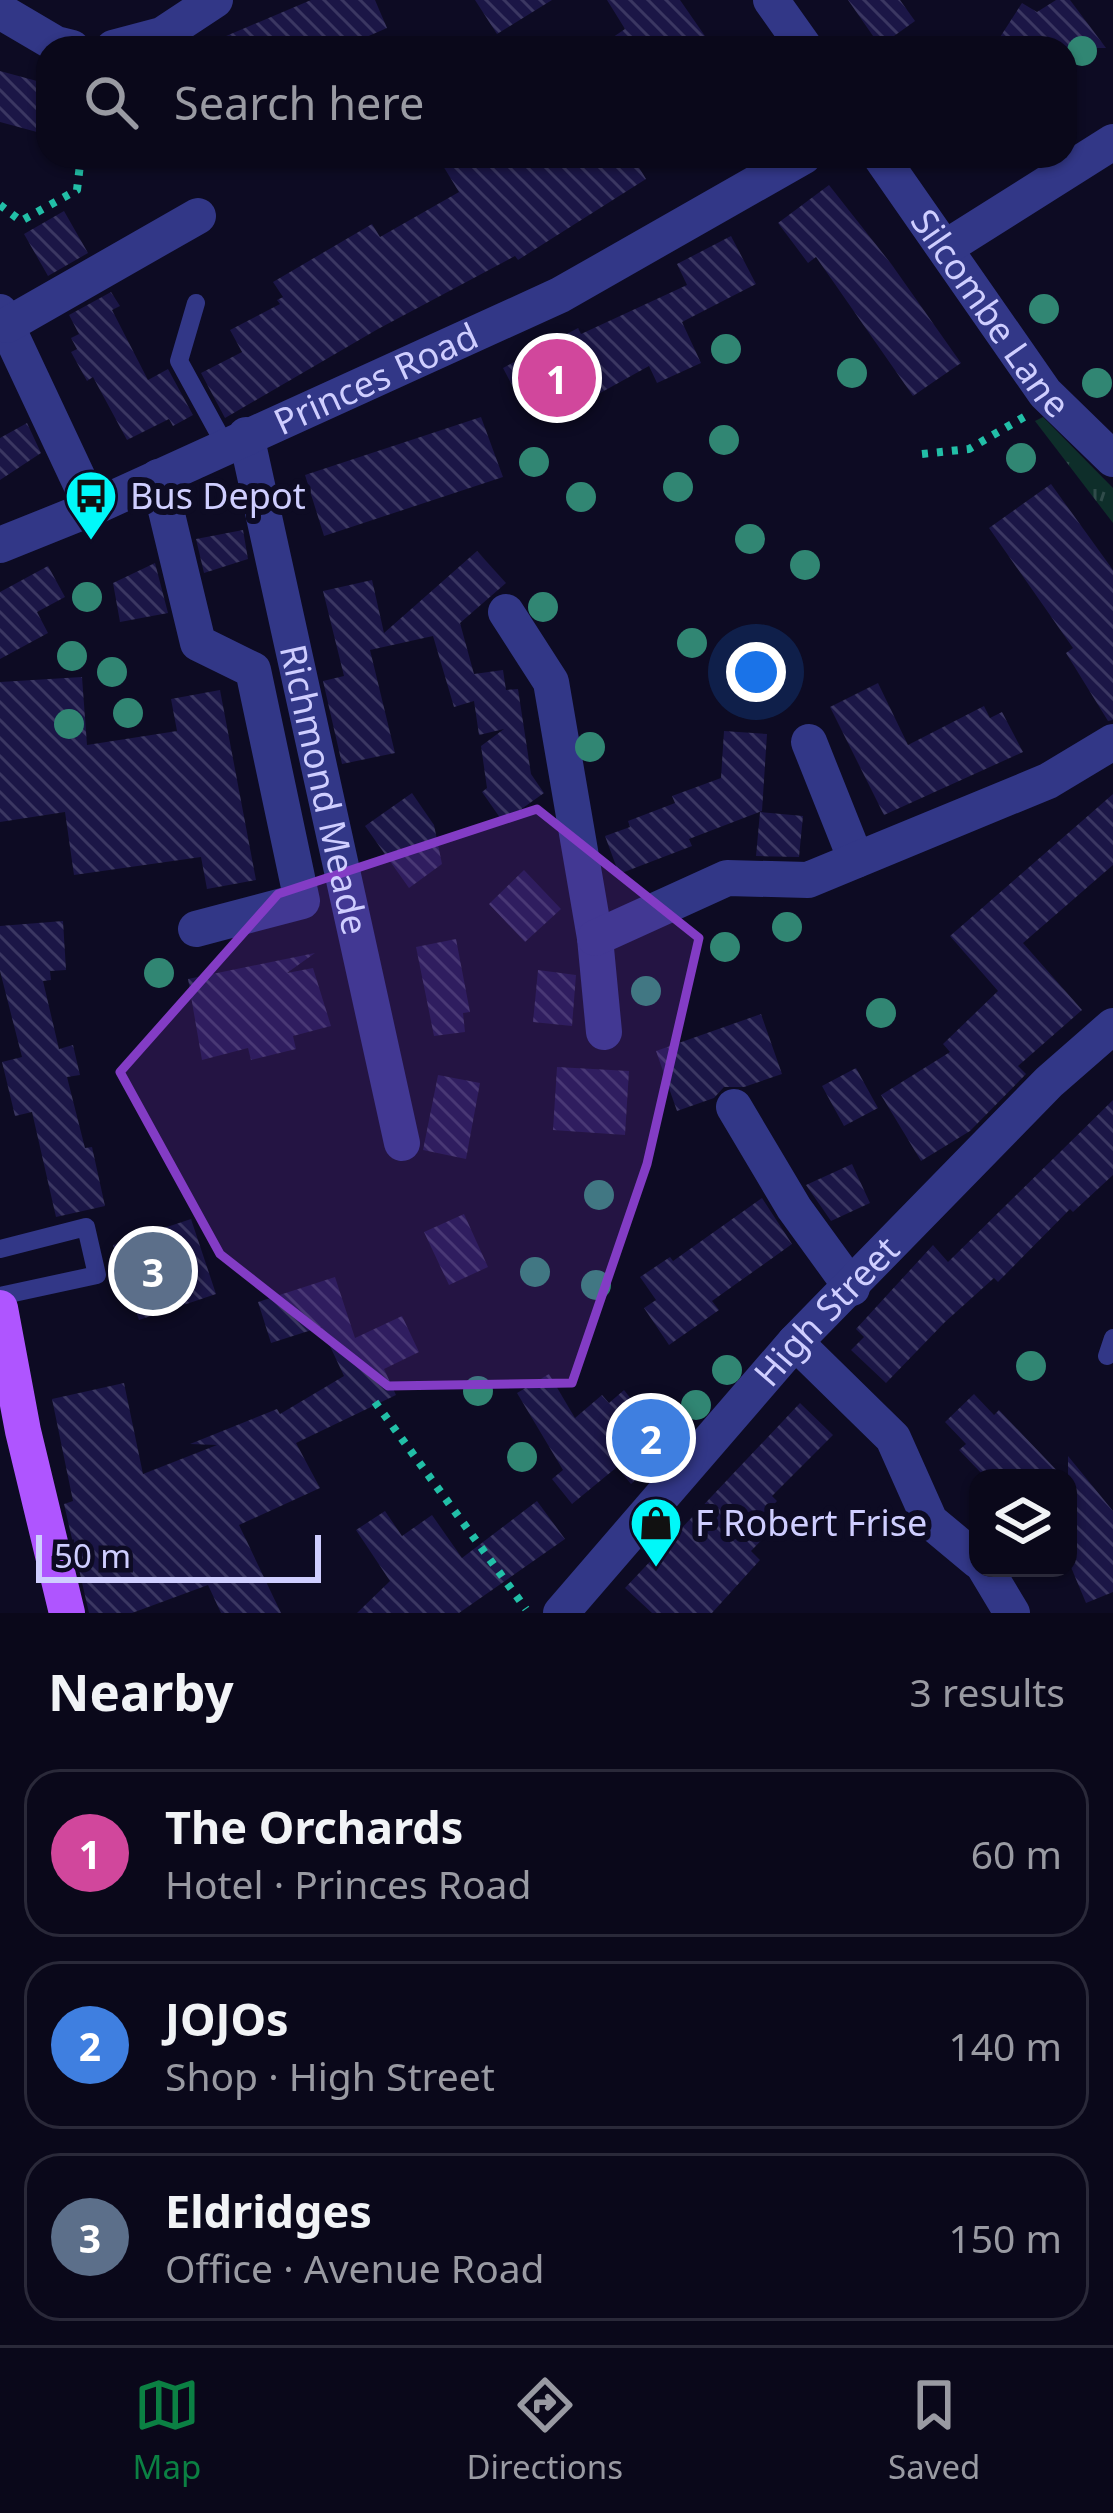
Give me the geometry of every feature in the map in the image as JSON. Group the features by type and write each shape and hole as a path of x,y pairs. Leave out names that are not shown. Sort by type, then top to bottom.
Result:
{"main road":[{"path":"0,1308 23,1431 67,1613"}],"street":[{"path":"158,36 214,0"},
{"path":"771,0 796,36"},
{"path":"0,10 43,36"},
{"path":"1077,165 1113,142"},
{"name":"Princes Road","path":"0,545 92,508 560,295 783,168"},
{"name":"Silcombe Lane","path":"888,168 1051,400 1113,459"},
{"path":"945,248 1072,168"},
{"path":"92,508 3,319 198,216"},
{"name":"Richmond Meade","path":"235,440 402,1143"},
{"path":"158,477 198,643 253,670 302,901 196,929"},
{"path":"506,612 551,682 595,938 604,1033"},
{"path":"809,742 856,860"},
{"path":"595,938 727,878 808,880 1048,781 1113,742"},
{"name":"High Street","path":"562,1613 795,1342 1049,1082 1113,1026"},
{"path":"734,1107 794,1208 852,1288"},
{"path":"795,1342 893,1438 930,1521 969,1554"},
{"path":"990,1577 1012,1613"}],"lane":[{"path":"196,304 179,361 235,440"},
{"path":"0,1249 86,1227 97,1275 0,1296"}],"path":[{"path":"0,205 21,221 77,190 80,168"},
{"path":"922,454 969,449 1051,400"},
{"path":"374,1402 529,1613"}],"highlighted area":[{"path":"537,809 699,938 647,1164 572,1383 388,1386 220,1254 120,1072 278,894"}],"green space":[{"path":"1043,417 1113,488 1113,523 1035,421"}],"building":[{"path":"311,0 375,0 387,28 369,36 226,36"},
{"path":"475,0 552,0 497,34"},
{"path":"607,0 680,0 705,36 615,36 625,29"},
{"path":"848,0 900,0 915,21 894,36 873,36"},
{"path":"1056,0 1070,0 1106,48 1077,48 1077,36 1001,36 1022,3 1037,12"},
{"path":"0,71 36,81 36,132 0,122"},
{"path":"444,168 639,168 646,179 518,260 515,256 378,329 225,418 201,373 242,352 230,330 280,304 277,300 283,297 273,282 372,224 380,237 459,192"},
{"path":"829,185 961,363 913,396 816,257 808,263 778,223"},
{"path":"64,211 88,253 48,276 24,234"},
{"path":"731,236 756,284 682,322 701,363 657,383 649,366 555,418 539,389 520,400 503,368 578,328 581,334 687,285 677,264"},
{"path":"111,292 120,306 112,310 148,380 168,369 193,415 173,426 169,419 127,440 93,377 87,381 71,352 77,349 71,338 79,334 69,315"},
{"path":"481,417 503,477 324,536 305,475"},
{"path":"27,423 41,453 0,480 0,438"},
{"path":"1051,484 1113,570 1113,720 1108,721 1066,653 1073,648 989,528"},
{"path":"243,530 248,559 204,573 196,539"},
{"path":"477,551 506,583 460,623 474,674 503,670 506,690 518,689 531,774 544,793 503,822 482,792 487,788 481,746 504,729 479,735 474,701 454,707 433,636 370,650 395,753 342,764 323,681 344,676 323,591 372,580 384,633"},
{"path":"155,563 168,613 120,622 113,583"},
{"path":"48,566 65,597 37,612 48,633 0,659 0,592"},
{"path":"82,677 87,745 177,731 171,699 220,690 256,880 207,889 201,857 74,875 65,812 0,822 0,682"},
{"path":"878,683 908,745 984,706 990,718 1002,712 1023,752 884,815 830,707"},
{"path":"724,731 767,734 762,811 689,839 692,846 619,874 605,836 630,827 628,821 675,803 672,796 721,778"},
{"path":"412,793 434,825 442,864 409,888 365,826"},
{"path":"1113,794 1113,865 1023,943 1082,1010 1018,1066 1026,1074 970,1131 921,1161 881,1095 950,1052 943,1044 998,991 950,936"},
{"path":"760,812 803,816 799,857 756,856"},
{"path":"524,870 561,909 525,942 489,904"},
{"path":"63,921 66,970 50,971 51,980 43,981 59,1049 73,1045 80,1075 67,1077 85,1148 92,1147 105,1206 56,1217 32,1112 15,1116 2,1062 22,1057 0,971 0,926"},
{"path":"456,939 470,1012 463,1013 465,1032 434,1036 416,947"},
{"path":"315,953 287,973 313,968 331,1026 293,1036 296,1049 251,1060 248,1048 202,1060 188,979"},
{"path":"538,970 576,975 572,1026 533,1022"},
{"path":"761,1014 782,1074 744,1087 724,1087 714,1098 677,1111 656,1051"},
{"path":"557,1067 629,1071 625,1135 553,1130"},
{"path":"856,1068 878,1108 844,1126 822,1086"},
{"path":"438,1075 480,1083 466,1159 423,1150"},
{"path":"1113,1100 1113,1175 1073,1212 1070,1209 998,1282 994,1278 945,1322 886,1383 851,1350 864,1337 856,1329 933,1245 948,1262"},
{"path":"852,1164 870,1203 831,1221 806,1185"},
{"path":"762,1198 792,1244 712,1301 719,1310 669,1345 644,1308 656,1300 640,1277 670,1257 673,1261"},
{"path":"464,1214 488,1267 449,1285 424,1232"},
{"path":"191,1219 216,1294 139,1320 113,1245"},
{"path":"335,1277 355,1338 402,1316 419,1352 384,1369 396,1395 296,1443 320,1488 239,1525 281,1613 221,1613 208,1585 132,1613 89,1613 64,1504 73,1501 52,1399 124,1383 143,1474 217,1445 190,1444 277,1409 280,1414 344,1376 321,1327 271,1343 258,1302"},
{"path":"549,1374 575,1418 602,1395 609,1403 624,1390 639,1409 654,1397 685,1435 631,1484 617,1467 572,1504 552,1479 563,1470 517,1393"},
{"path":"974,1394 994,1415 999,1410 1055,1469 977,1469 959,1450 966,1444 945,1422"},
{"path":"800,1403 833,1435 772,1496 777,1501 769,1510 780,1521 751,1551 760,1560 712,1613 652,1613 625,1588"},
{"path":"1068,1456 1113,1511 1113,1592 1086,1603 1075,1577 1077,1469 1068,1469"},
{"path":"537,1501 565,1539 459,1613 357,1613 390,1581 356,1530 385,1511 402,1536 432,1515 462,1558"}],"place":[{"name":"The Orchards","path":"557,378"},
{"name":"Bus Depot","path":"91,542"},
{"name":"Eldridges","path":"153,1271"},
{"name":"JOJOs","path":"651,1438"},
{"name":"F Robert Frise","path":"656,1569"}]}
